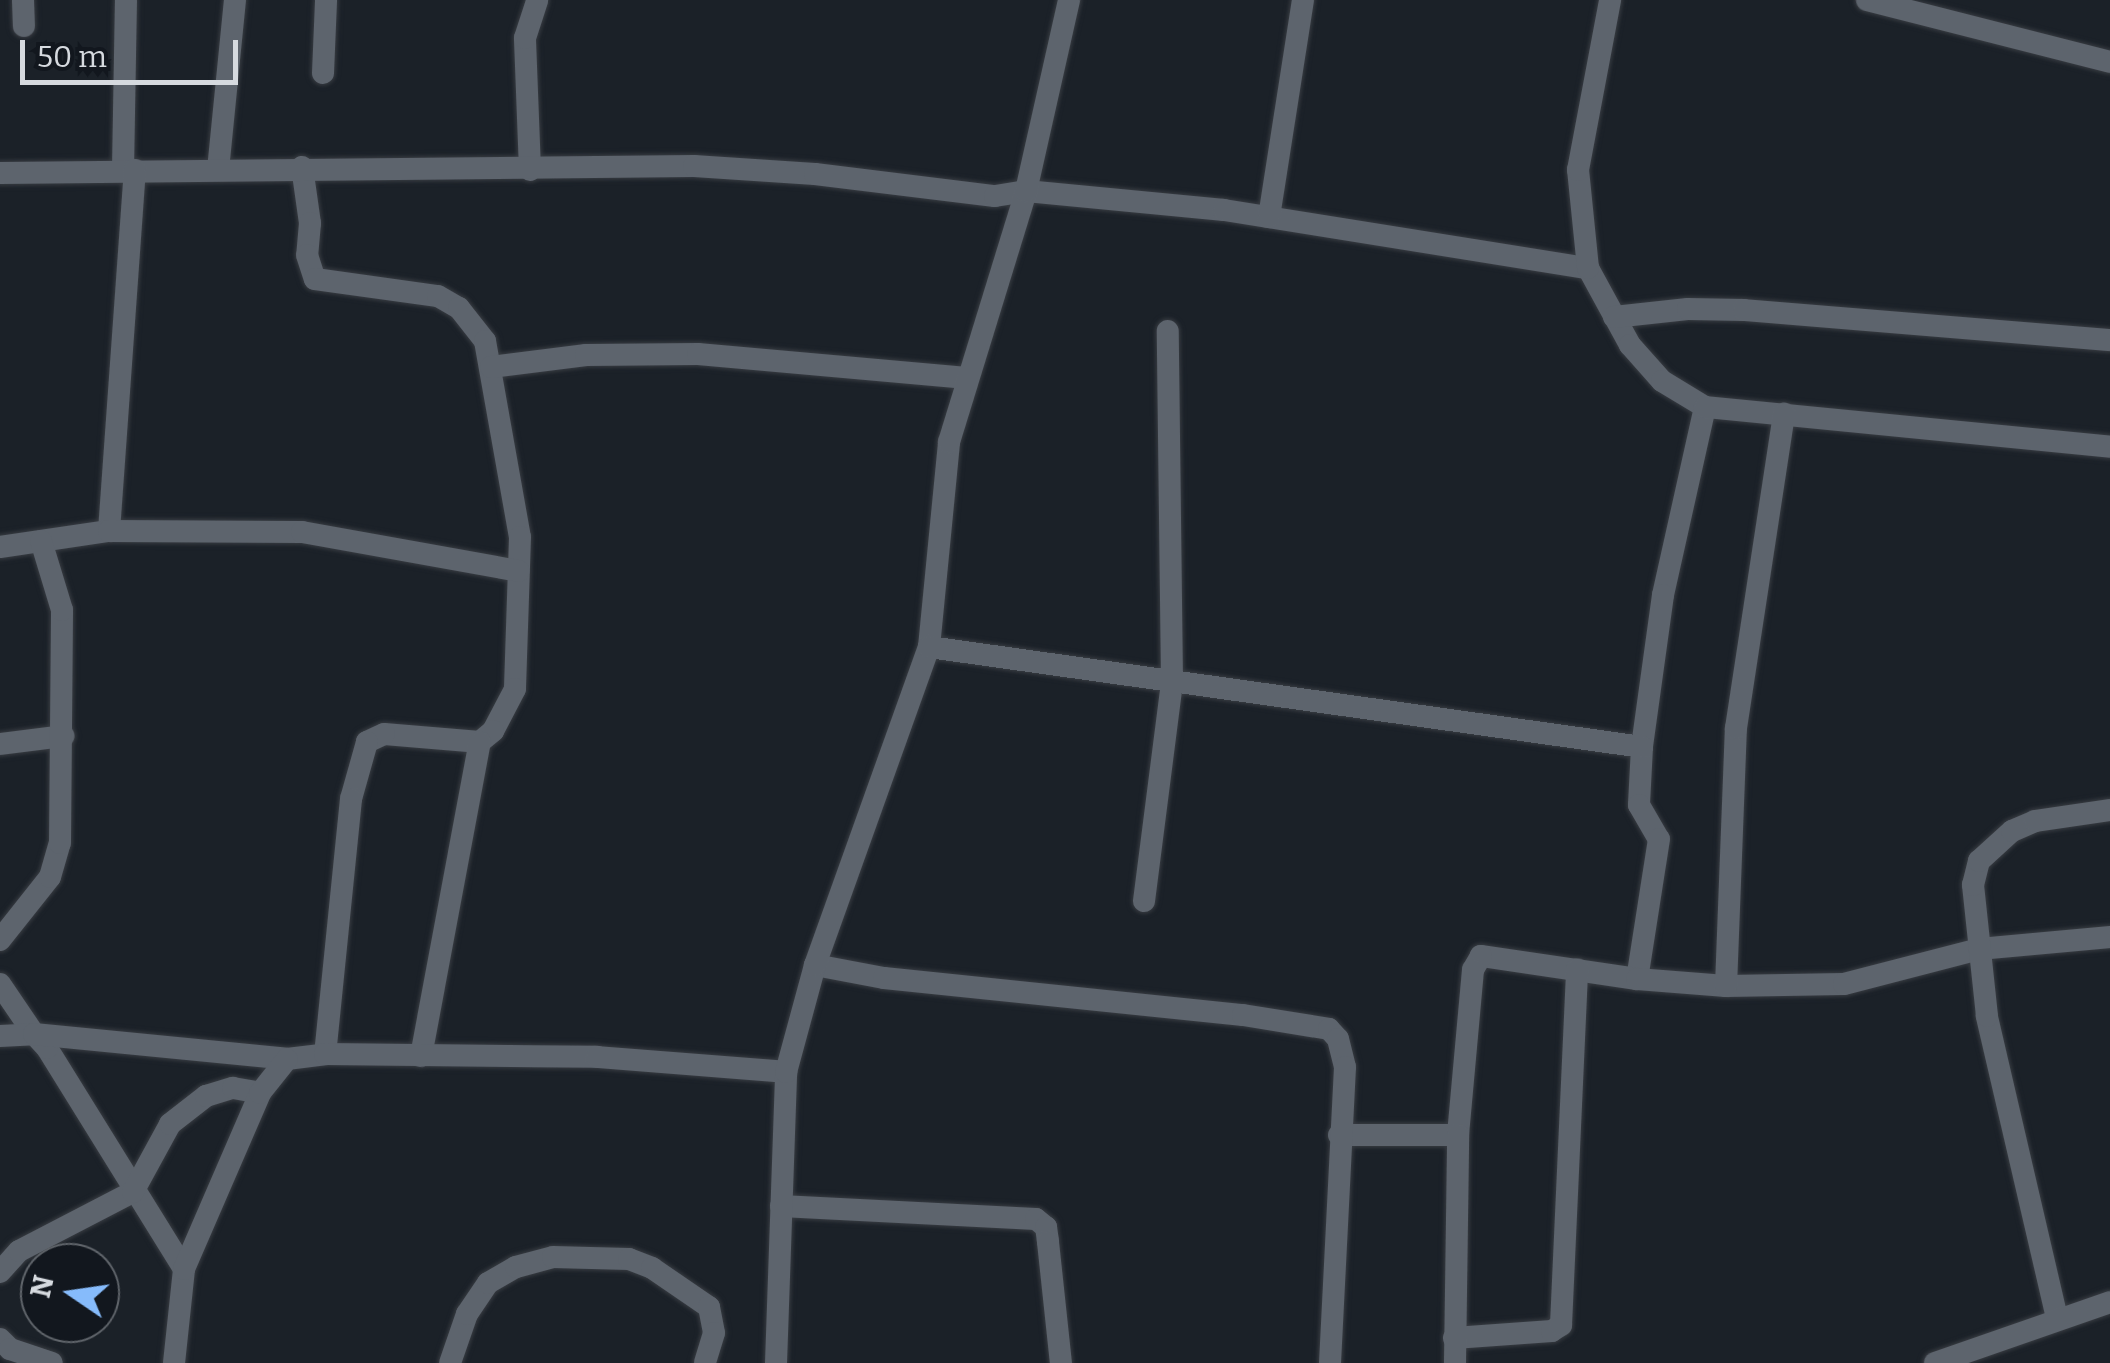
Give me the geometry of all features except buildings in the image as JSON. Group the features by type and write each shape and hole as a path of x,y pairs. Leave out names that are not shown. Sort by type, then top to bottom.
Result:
{"street":[{"path":"23,0 24,26"},
{"path":"110,531 130,170 126,0"},
{"path":"218,170 234,0"},
{"path":"323,72 326,0"},
{"path":"530,170 525,38 538,0"},
{"path":"776,1363 786,1072 815,965 929,647 949,442 1026,191 1069,0"},
{"path":"1269,216 1303,0"},
{"path":"1610,0 1578,170 1588,268 1630,345 1662,380 1705,407 2110,447"},
{"path":"1867,0 2107,62 2110,37"},
{"path":"0,173 694,166 833,176 994,196 1026,191 1269,216 1588,268"},
{"path":"302,167 310,223 308,255 316,279 438,296 474,323 485,341 520,537 515,689 493,732 480,742 422,1056"},
{"path":"1614,317 1688,309 1744,310 2110,340"},
{"path":"1144,901 1172,681 1168,331"},
{"path":"491,366 586,355 698,354 968,378"},
{"path":"1637,978 1659,839 1640,805 1642,747 1663,595 1705,407"},
{"path":"1726,986 1736,728 1784,414"},
{"path":"0,548 110,531 302,532 519,571"},
{"path":"0,940 58,860 63,736 62,610 41,541"},
{"path":"929,647 1642,747"},
{"path":"325,1054 352,799 366,742 384,734 480,742"},
{"path":"0,744 63,736"},
{"path":"2057,1318 1987,1016 1973,885 1979,862 1994,845 2035,822 2110,810"},
{"path":"1455,1363 1458,1135 1475,960 1494,956 1637,978 1726,986 1844,984 1887,977 1979,950 2110,937"},
{"path":"815,965 884,978 1243,1015 1329,1029 1338,1038 1344,1067 1330,1363"},
{"path":"1454,1338 1552,1331 1560,1325 1577,969"},
{"path":"0,984 48,1048 133,1192 184,1269"},
{"path":"0,1036 34,1034 287,1059 325,1054 596,1057 786,1072"},
{"path":"174,1363 184,1269 260,1092 287,1059"},
{"path":"0,1272 20,1251 133,1192 170,1124 206,1096 232,1088 260,1092"},
{"path":"1339,1135 1458,1135"},
{"path":"781,1206 1036,1219 1046,1228 1060,1363"},
{"path":"450,1363 467,1314 488,1283 516,1267 553,1257 629,1258 652,1268 709,1307 714,1333 705,1363"},
{"path":"1942,1362 2110,1302"},
{"path":"0,1339 10,1349 52,1363"}]}
